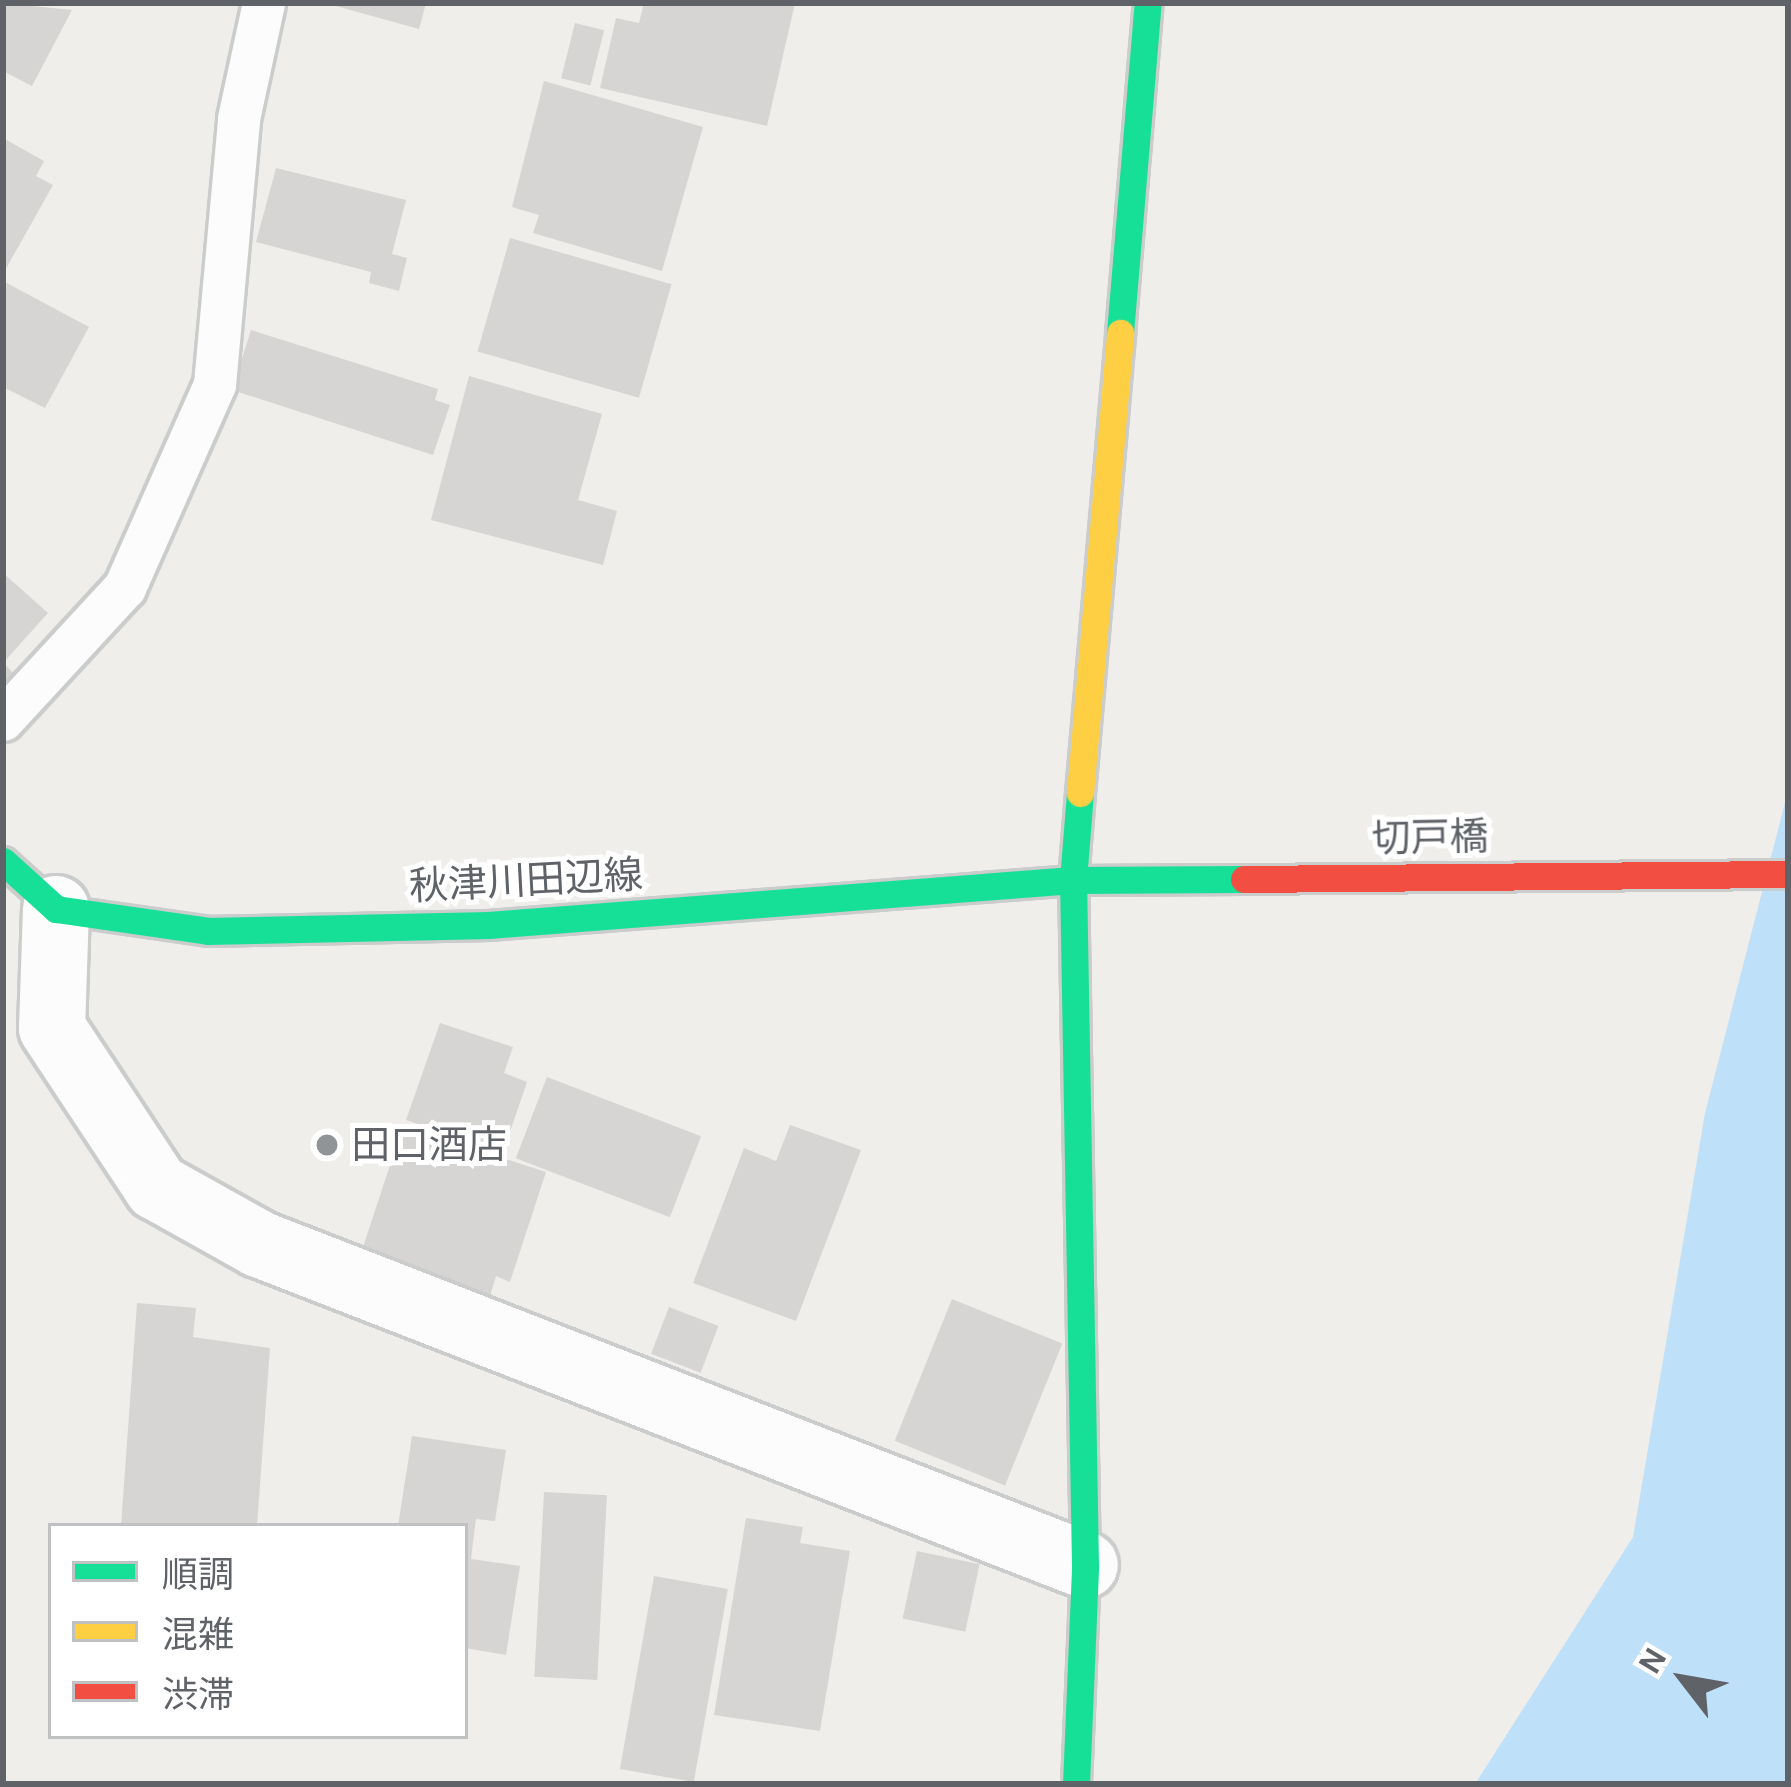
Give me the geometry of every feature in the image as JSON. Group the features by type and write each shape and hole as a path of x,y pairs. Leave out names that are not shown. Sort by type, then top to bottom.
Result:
{"main road":[{"path":"1076,1784 1085,1565 1072,880 1148,3"},
{"path":"3,861 56,909"},
{"name":"切戸橋","path":"1072,880 1788,874"},
{"name":"秋津川田辺線","path":"56,909 208,932 488,926 1072,880"}],"street":[{"path":"56,909 52,1028 157,1187 259,1244 1085,1565"}],"lane":[{"path":"3,720 124,588 215,385 239,119 264,3"}],"water":[{"path":"1788,791 1788,1784 1475,1784 1633,1537 1705,1113"}],"building":[{"path":"3,3 72,10 32,86 3,71"},
{"path":"325,3 426,3 419,29"},
{"path":"644,3 795,3 767,126 600,88 616,18 639,23"},
{"path":"575,23 604,30 590,86 561,78"},
{"path":"544,81 703,127 662,271 533,233 539,215 512,207"},
{"path":"3,138 44,161 36,176 53,185 3,274"},
{"path":"276,168 406,200 392,254 407,258 399,291 369,283 371,272 256,242"},
{"path":"510,238 671,284 639,398 477,351"},
{"path":"3,281 89,327 45,408 3,387"},
{"path":"251,330 438,389 435,400 450,405 433,455 232,390"},
{"path":"469,376 602,414 578,500 617,511 603,565 431,520"},
{"path":"3,573 48,613 3,663"},
{"path":"3,663 19,678 3,696"},
{"path":"440,1023 513,1047 504,1073 527,1082 503,1152 406,1120"},
{"path":"547,1077 701,1136 670,1217 516,1158"},
{"path":"790,1125 861,1150 796,1321 693,1283 744,1148 776,1161"},
{"path":"403,1126 546,1172 510,1282 496,1276 490,1296 361,1253"},
{"path":"952,1299 1062,1344 1005,1485 895,1441"},
{"path":"137,1303 196,1308 193,1337 270,1348 257,1523 121,1523"},
{"path":"669,1307 718,1326 701,1373 651,1354"},
{"path":"412,1436 506,1450 495,1521 476,1519 471,1559 520,1566 506,1655 468,1649 468,1523 398,1523"},
{"path":"544,1492 607,1495 597,1680 534,1677"},
{"path":"746,1518 803,1527 800,1543 850,1551 820,1731 714,1715"},
{"path":"917,1551 980,1564 965,1632 903,1618"},
{"path":"654,1576 728,1589 694,1782 620,1769"}],"traffic: fast":[{"path":"1120,333 1148,3"},
{"path":"1076,1784 1085,1565 1073,880 1080,793"},
{"path":"3,861 56,909 208,931 488,925 1073,880 1244,879"}],"traffic: slow":[{"path":"1080,793 1120,333"}],"traffic: jam":[{"path":"1244,879 1788,874"}],"place":[{"name":"田口酒店","path":"327,1145"}]}
